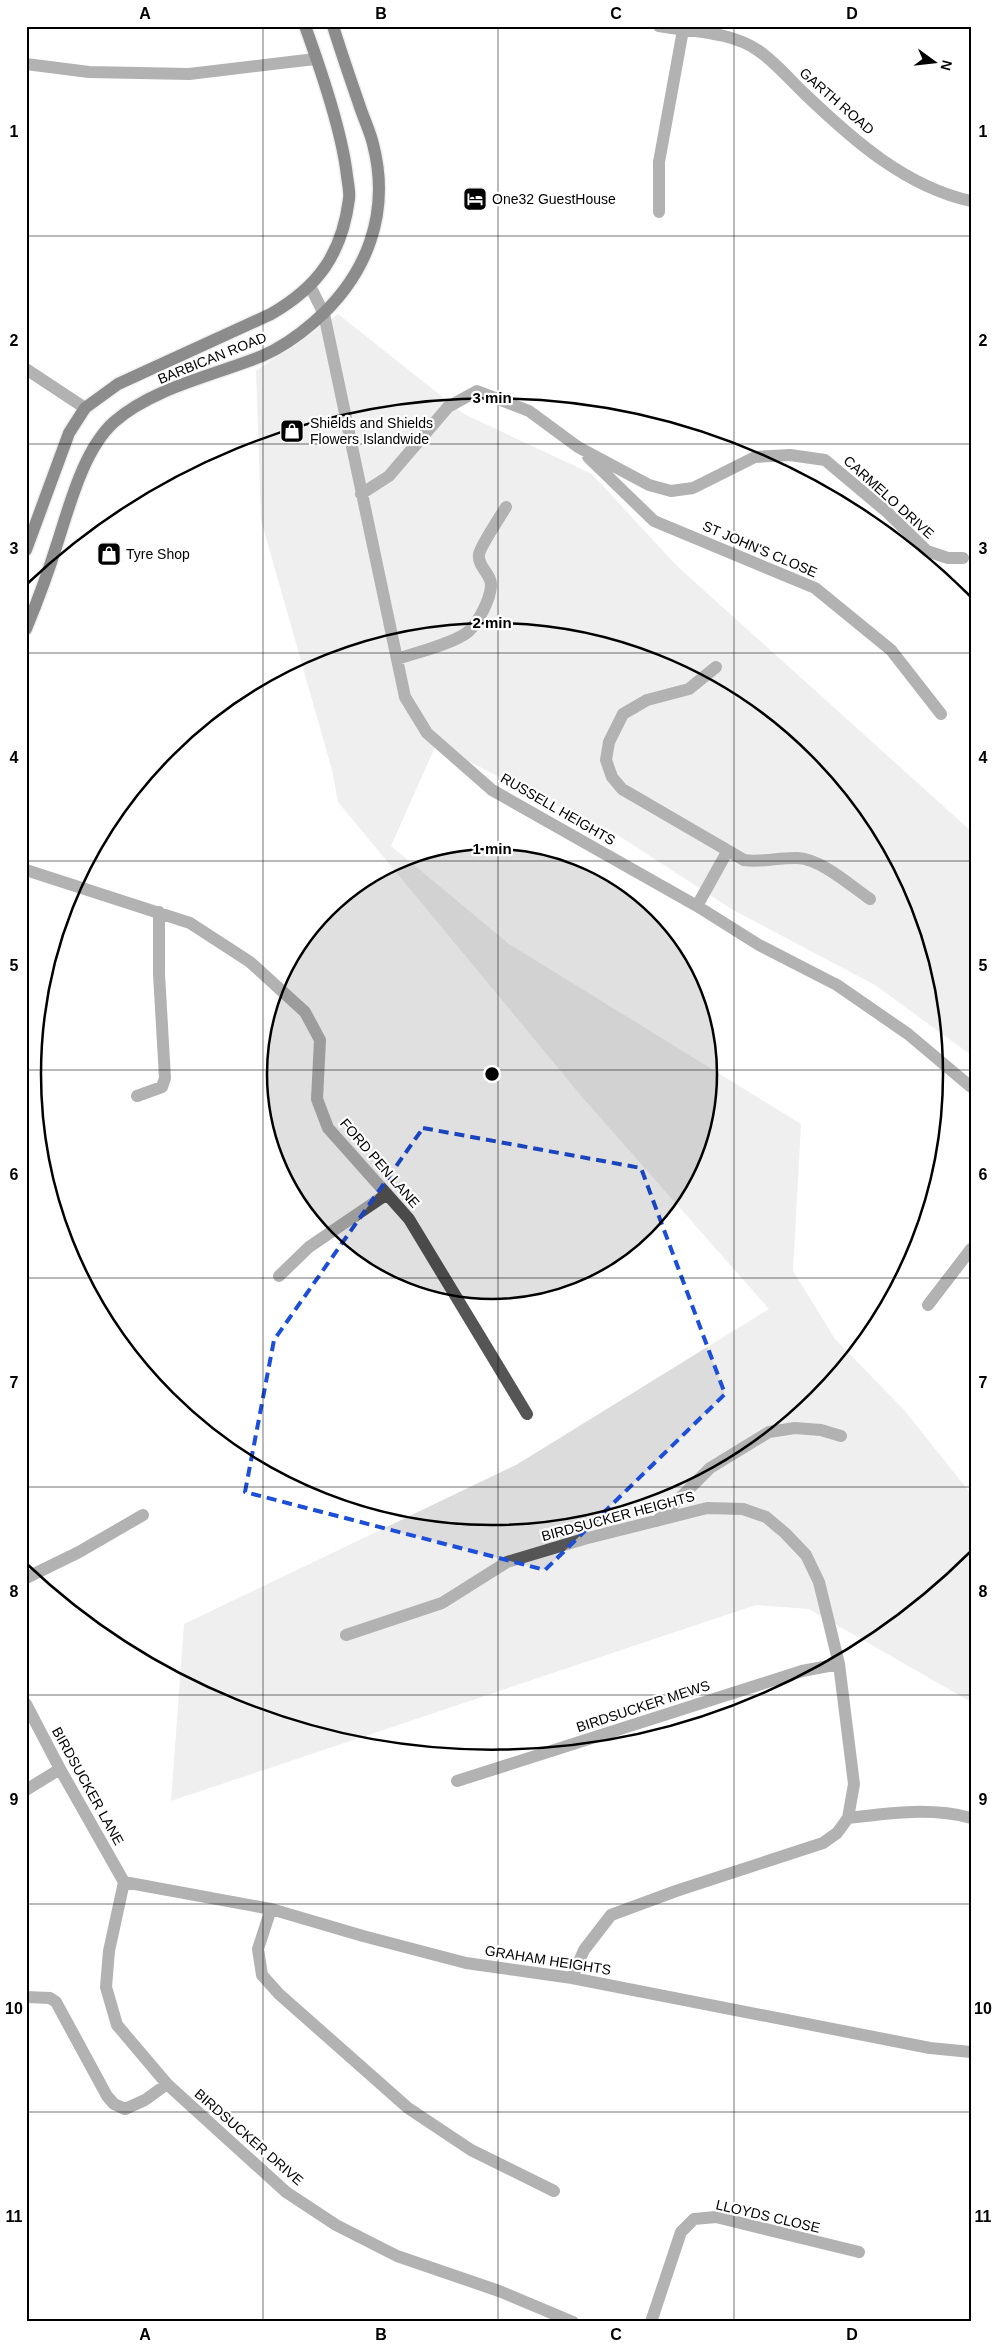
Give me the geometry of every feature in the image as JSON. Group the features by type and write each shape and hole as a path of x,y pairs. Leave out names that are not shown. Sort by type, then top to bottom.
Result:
{"main road":[{"name":"BARBICAN ROAD","path":"26,550 69,433 85,408 118,384 271,314 294,300 323,272 340,239 349,198 345,157 305,26"},
{"name":"BARBICAN ROAD","path":"26,629 57,544 77,481 97,444 112,423 132,409 168,391 265,355 299,336 342,295 368,250 378,211 379,181 373,144 333,26"}],"street":[{"name":"GARTH ROAD","path":"659,26 727,36 758,50 814,103 883,161 945,195 971,201"},
{"path":"659,212 659,162 683,30"},
{"path":"26,64 90,72 188,74 316,59"},
{"name":"RUSSELL HEIGHTS","path":"310,286 324,314 361,494 406,697 427,733 492,790 697,906 760,945 837,985 908,1034 971,1087"},
{"path":"26,369 85,408"},
{"name":"CARMELO DRIVE","path":"361,494 389,476 448,407 478,391 528,411 578,447 649,485 671,491 693,488 755,457 790,455 825,460 886,512 927,551 948,558 963,558"},
{"name":"ST JOHN'S CLOSE","path":"578,447 654,520 815,588 891,650 941,714"},
{"path":"397,659 449,641 469,631 482,612 490,594 491,584 480,564 479,554 506,507"},
{"path":"716,667 689,689 647,700 623,714 609,742 606,760 612,778 622,789 727,852 744,860 755,862 798,858 814,861 870,899"},
{"path":"697,906 727,852"},
{"name":"FORD PEN LANE","path":"26,870 190,922 250,962 305,1012 320,1040 317,1099 328,1128 409,1219 527,1414"},
{"path":"136,1096 162,1087 165,1078 159,912"},
{"path":"279,1276 309,1247 387,1194"},
{"path":"928,1305 971,1249"},
{"path":"657,1521 710,1468 769,1432 795,1428 821,1430 842,1436"},
{"name":"BIRDSUCKER HEIGHTS","path":"346,1635 442,1603 507,1562 584,1538 707,1508 743,1510 766,1517 806,1555 819,1582 839,1664 854,1784 848,1818"},
{"path":"26,1578 79,1552 143,1515"},
{"name":"BIRDSUCKER MEWS","path":"457,1781 802,1671 839,1664"},
{"name":"BIRDSUCKER LANE","path":"26,1704 124,1882"},
{"path":"26,1790 60,1768"},
{"path":"572,1978 584,1950 611,1915 676,1891 823,1843 837,1833 848,1818 898,1812 953,1813 971,1818"},
{"name":"GRAHAM HEIGHTS","path":"124,1882 271,1909 466,1963 572,1978 930,2048 971,2052"},
{"name":"BIRDSUCKER DRIVE","path":"124,1882 109,1950 106,1987 117,2025 167,2084 286,2192 336,2225 397,2256 499,2290 573,2322"},
{"path":"271,1909 258,1949 262,1974 279,1994 408,2108 472,2150 554,2191"},
{"path":"26,1997 50,1998 56,2002 107,2096 114,2104 125,2109 145,2100 167,2084"},
{"name":"LLOYDS CLOSE","path":"651,2322 681,2232 694,2218 716,2217 858,2252"}],"highlighted area":[{"path":"423,1128 641,1168 725,1394 545,1570 245,1492 274,1340"}],"shaded area":[{"path":"338,314 464,414 592,474 677,566 971,831 971,1055 875,985 733,910 610,830 585,820 436,745 391,846 509,944 801,1124 793,1271 835,1339 905,1411 971,1494 971,1702 809,1609 756,1605 171,1801 184,1624 516,1465 769,1309 583,1098 338,802 332,770 261,520 256,371"}],"place":[{"name":"One32 GuestHouse","path":"475,199"},
{"name":"Shields and Shields Flowers Islandwide","path":"292,431"},
{"name":"Tyre Shop","path":"109,554"}]}
